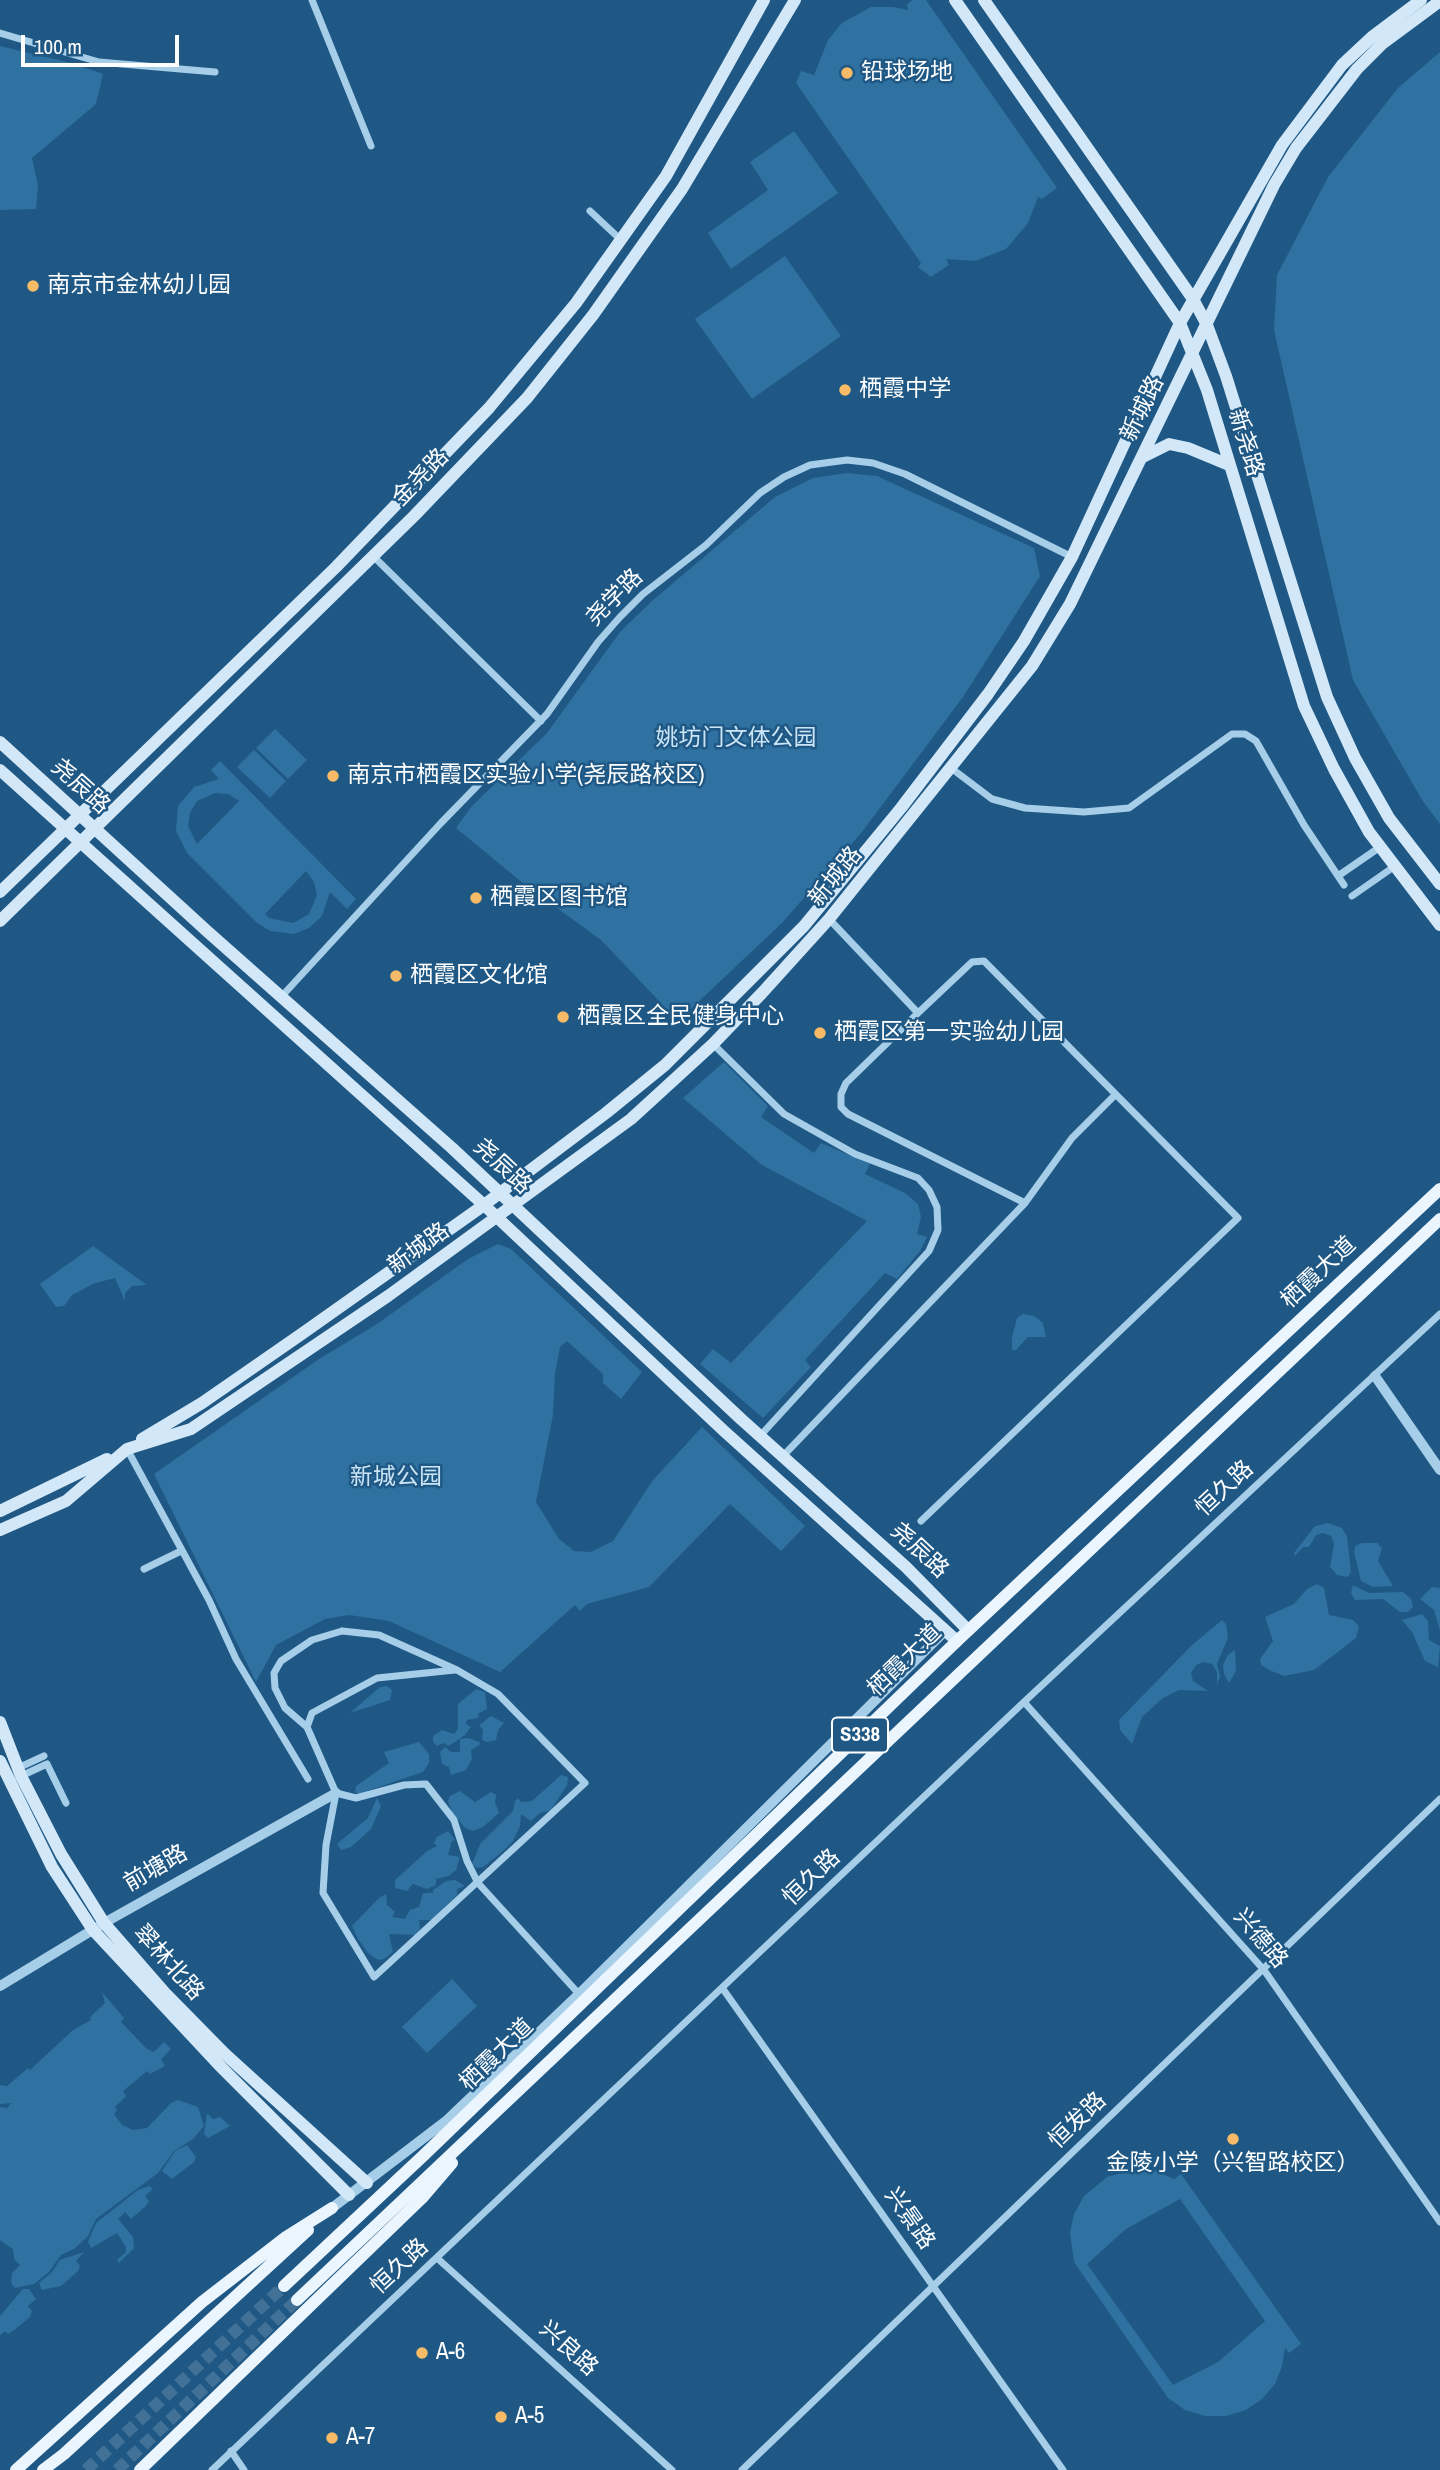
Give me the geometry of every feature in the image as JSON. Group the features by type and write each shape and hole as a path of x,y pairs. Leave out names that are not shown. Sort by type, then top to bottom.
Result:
{"main road":[{"name":"金尧路","path":"0,892 336,567 479,419 576,303 666,176 764,0"},
{"name":"金尧路","path":"0,921 373,556 527,398 593,315 682,188 795,0"},
{"name":"新尧路","path":"955,0 1180,323 1194,352 1304,706 1334,769 1380,847 1440,925"},
{"name":"新尧路","path":"984,0 1193,299 1207,325 1229,385 1327,697 1355,758 1389,818 1440,884"},
{"name":"新城路","path":"0,1511 91,1468 202,1403 484,1205 665,1065 804,926 852,871 988,694 1024,641 1072,557 1180,323 1282,145 1317,95 1358,49 1421,0"},
{"name":"新城路","path":"0,1531 66,1501 127,1449 191,1429 388,1296 631,1118 713,1044 829,919 1032,666 1070,604 1274,185 1323,109 1382,44 1440,1"},
{"path":"1143,457 1169,444 1188,448 1229,465"},
{"name":"尧辰路","path":"0,742 513,1206 760,1436 906,1567 968,1630"},
{"name":"尧辰路","path":"0,770 484,1205 724,1431 957,1641"},
{"name":"栖霞大道","path":"284,2286 968,1630 1440,1189"},
{"name":"栖霞大道","path":"297,2300 1440,1219"},
{"name":"翠林北路","path":"0,1722 19,1772 98,1926 225,2054 367,2183"},
{"name":"翠林北路","path":"0,1761 52,1867 98,1926 219,2065 349,2195"},
{"path":"140,2470 422,2198 495,2112"},
{"path":"48,2470 332,2208"},
{"path":"16,2470 202,2302 286,2236 332,2208"},
{"path":"43,2470 64,2454"}],"street":[{"path":"312,0 371,146"},
{"path":"0,33 99,62 215,72"},
{"path":"590,211 621,240"},
{"name":"尧学路","path":"282,996 440,824 541,721 598,642 643,594 706,545 760,493 810,465 847,460 873,463 905,474 1072,557"},
{"path":"373,556 541,721"},
{"path":"951,768 992,799 1025,808 1084,811 1129,808 1232,734 1245,734 1256,741 1304,825 1344,886"},
{"path":"1338,876 1380,847"},
{"path":"1352,896 1395,866"},
{"path":"829,919 918,1013"},
{"path":"921,1521 1238,1218 984,961 972,962 846,1083 841,1094 841,1107 848,1114 1025,1203"},
{"path":"713,1044 784,1114 855,1154 918,1178 929,1190 937,1207 938,1230 929,1251 760,1436"},
{"path":"783,1457 1025,1203 1072,1138 1115,1095"},
{"name":"恒久路","path":"212,2470 1024,1702 1440,1314"},
{"path":"1375,1376 1440,1470"},
{"path":"127,1449 250,1685 308,1779"},
{"path":"144,1569 181,1551"},
{"path":"342,1631 379,1635 457,1670 498,1694 585,1783 374,1977 323,1893 326,1845 336,1793 307,1727 278,1697 274,1673 281,1661 328,1634 342,1631"},
{"path":"332,2208 446,2121 579,1994 945,1631"},
{"path":"307,1727 312,1713 377,1678 457,1670"},
{"name":"兴德路","path":"1024,1702 1264,1970 1440,2222"},
{"path":"19,1772 44,1756"},
{"path":"19,1772 47,1765 66,1803"},
{"path":"336,1793 356,1798 404,1785 426,1784 454,1820 467,1861 478,1882 579,1994"},
{"name":"前塘路","path":"0,1986 98,1926 336,1793"},
{"name":"恒发路","path":"742,2470 1440,1799"},
{"name":"兴景路","path":"723,1989 1063,2470"},
{"name":"兴良路","path":"437,2258 672,2470"},
{"path":"231,2451 244,2470"}],"green space":[{"path":"913,0 926,0 1057,188 1042,199 1038,197 1028,223 1006,249 975,261 946,259 949,265 931,277 918,267 921,263 796,83 801,71 814,75 828,40 842,23 871,7 908,10 907,4"},
{"path":"0,46 71,63 103,74 96,104 32,158 38,185 36,209 0,210"},
{"path":"1440,52 1440,824 1422,800 1353,680 1274,330 1277,275 1328,177 1398,88"},
{"path":"794,131 838,193 731,269 708,233 768,190 750,162"},
{"path":"785,256 841,336 752,399 695,319"},
{"name":"姚坊门文体公园","path":"846,473 877,476 1034,548 1040,576 963,697 862,832 782,923 678,1021 601,940 524,884 456,828 472,806 547,733 620,632 653,600 775,497 813,478"},
{"path":"275,729 307,760 288,779 256,748"},
{"path":"254,750 286,781 270,798 237,767"},
{"path":"220,761 356,899 347,909 330,892 322,916 309,928 294,934 270,931 256,922 187,853 176,831 178,806 194,787 219,779 211,770","holes":["215,793 228,794 239,801 197,844 188,826 190,813 197,801","306,871 314,882 317,895 309,914 293,923 269,918 265,914"]},
{"path":"724,1062 768,1106 761,1117 814,1153 821,1143 870,1164 865,1174 905,1193 918,1204 921,1217 917,1234 927,1237 920,1251 897,1279 885,1273 805,1360 811,1367 763,1418 700,1364 713,1349 731,1363 867,1221 762,1165 683,1098"},
{"name":"新城公园","path":"498,1244 511,1249 642,1372 621,1399 603,1383 603,1374 567,1341 560,1347 555,1374 553,1415 536,1502 559,1539 574,1551 591,1552 613,1541 653,1480 702,1427 805,1526 781,1551 730,1504 649,1587 587,1604 580,1611 575,1605 500,1672 389,1621 349,1615 325,1619 276,1645 256,1682 154,1474 319,1359 377,1324 468,1259"},
{"path":"93,1246 147,1285 132,1286 125,1293 125,1301 115,1278 95,1283 72,1295 64,1306 56,1307 40,1284"},
{"path":"1023,1314 1034,1316 1043,1323 1046,1337 1028,1337 1016,1350 1012,1350 1017,1318"},
{"path":"1328,1523 1342,1528 1347,1536 1351,1572 1348,1577 1337,1575 1330,1567 1334,1544 1331,1536 1323,1533 1316,1535 1309,1547 1303,1547 1295,1556 1294,1553 1315,1526"},
{"path":"1377,1543 1382,1548 1378,1561 1393,1586 1373,1587 1361,1581 1354,1552 1355,1546"},
{"path":"1317,1584 1324,1588 1329,1615 1353,1620 1359,1626 1356,1638 1314,1670 1284,1676 1269,1670 1261,1665 1260,1659 1273,1641 1265,1617 1294,1604 1307,1589"},
{"path":"1353,1585 1369,1593 1403,1592 1411,1599 1413,1607 1408,1612 1400,1612 1383,1599 1355,1600 1351,1593"},
{"path":"1432,1587 1440,1588 1440,1631 1434,1610 1420,1599"},
{"path":"1422,1614 1428,1621 1429,1640 1440,1646 1438,1667 1425,1661 1412,1632 1402,1620"},
{"path":"1222,1620 1226,1624 1228,1638 1217,1664 1220,1676 1217,1685 1217,1672 1212,1664 1204,1662 1196,1665 1191,1673 1193,1681 1208,1691 1179,1690 1163,1698 1142,1717 1132,1744 1120,1730 1119,1720 1191,1646"},
{"path":"1235,1650 1236,1671 1229,1683 1223,1665 1228,1655"},
{"path":"387,1686 392,1690 390,1700 350,1713 380,1687"},
{"path":"476,1689 485,1692 487,1709 479,1713 478,1718 467,1720 466,1724 471,1727 465,1735 449,1746 443,1743 437,1746 433,1742 433,1736 442,1730 454,1734 458,1729 458,1704"},
{"path":"491,1716 504,1723 498,1730 496,1740 487,1742 482,1740 483,1730 479,1725"},
{"path":"468,1738 480,1742 479,1745 471,1750 472,1759 466,1770 451,1775 449,1767 442,1764 440,1752 445,1747 451,1752 460,1752 460,1739"},
{"path":"419,1742 429,1754 429,1763 423,1772 358,1794 355,1792 356,1786 389,1763 384,1752"},
{"path":"561,1775 568,1777 567,1785 551,1810 540,1813 531,1821 521,1814 520,1826 513,1841 483,1867 477,1868 472,1864 480,1844 513,1811 518,1798 521,1802 532,1801"},
{"path":"460,1791 475,1802 491,1792 496,1795 495,1802 499,1813 483,1827 473,1831 465,1828 452,1812 448,1801 450,1796"},
{"path":"377,1798 381,1806 371,1829 351,1847 341,1850 337,1844 368,1818"},
{"path":"448,1831 455,1840 452,1841 448,1855 460,1857 456,1870 449,1876 436,1879 436,1885 427,1889 413,1884 407,1891 395,1888 395,1880 427,1851 437,1846 434,1843 437,1837"},
{"path":"455,1880 465,1886 457,1889 457,1895 432,1920 419,1920 420,1929 415,1935 389,1934 393,1952 384,1959 378,1960 368,1953 352,1926 379,1898 386,1894 387,1905 395,1912 392,1917 405,1919 410,1910 419,1907 423,1893 433,1893 433,1890 446,1881"},
{"path":"452,1979 477,2006 427,2053 402,2027"},
{"path":"102,1992 124,2018 121,2022 147,2049 154,2052 164,2042 171,2049 161,2059 165,2066 150,2074 147,2071 123,2091 126,2096 115,2107 117,2111 114,2114 122,2125 133,2130 147,2128 171,2103 178,2100 198,2107 204,2126 193,2139 174,2151 158,2173 96,2219 88,2236 74,2249 61,2255 49,2272 34,2284 15,2288 11,2283 12,2273 20,2265 14,2259 13,2249 0,2240 0,2107 7,2108 11,2103 0,2104 0,2085 7,2086 28,2068 30,2070 73,2030 91,2020 90,2017 105,2003"},
{"path":"207,2113 213,2119 220,2117 230,2126 208,2138 204,2134"},
{"path":"187,2145 196,2157 194,2162 172,2179 162,2171 175,2151"},
{"path":"1136,2169 1156,2171 1174,2179 1181,2174 1301,2344 1289,2353 1285,2348 1275,2384 1262,2399 1246,2410 1226,2416 1205,2416 1185,2410 1168,2398 1074,2262 1070,2233 1074,2214 1084,2196 1107,2177","holes":["1180,2199 1265,2321 1218,2362 1173,2385 1087,2264 1126,2229"]},
{"path":"149,2186 153,2189 145,2196 149,2201 146,2206 131,2219 125,2212 118,2219 133,2237 134,2248 119,2263 117,2260 126,2252 126,2247 117,2233 91,2248 88,2242 96,2223 138,2190"},
{"path":"84,2252 76,2261 80,2266 78,2271 61,2286 42,2290 39,2283 52,2272 60,2260"},
{"path":"23,2289 29,2289 36,2299 28,2306 32,2311 30,2317 8,2334 5,2331 0,2335 0,2316"}],"tunnel":[{"path":"86,2470 284,2286"},
{"path":"117,2470 297,2300"}],"place":[{"name":"铅球场地","path":"847,73"},
{"name":"南京市金林幼儿园","path":"33,286"},
{"name":"栖霞中学","path":"845,390"},
{"name":"南京市栖霞区实验小学(尧辰路校区)","path":"333,776"},
{"name":"栖霞区图书馆","path":"476,898"},
{"name":"栖霞区文化馆","path":"396,976"},
{"name":"栖霞区全民健身中心","path":"563,1017"},
{"name":"栖霞区第一实验幼儿园","path":"820,1033"},
{"name":"金陵小学（兴智路校区）","path":"1233,2139"},
{"name":"A-6","path":"422,2353"},
{"name":"A-5","path":"501,2417"},
{"name":"A-7","path":"332,2438"}]}
